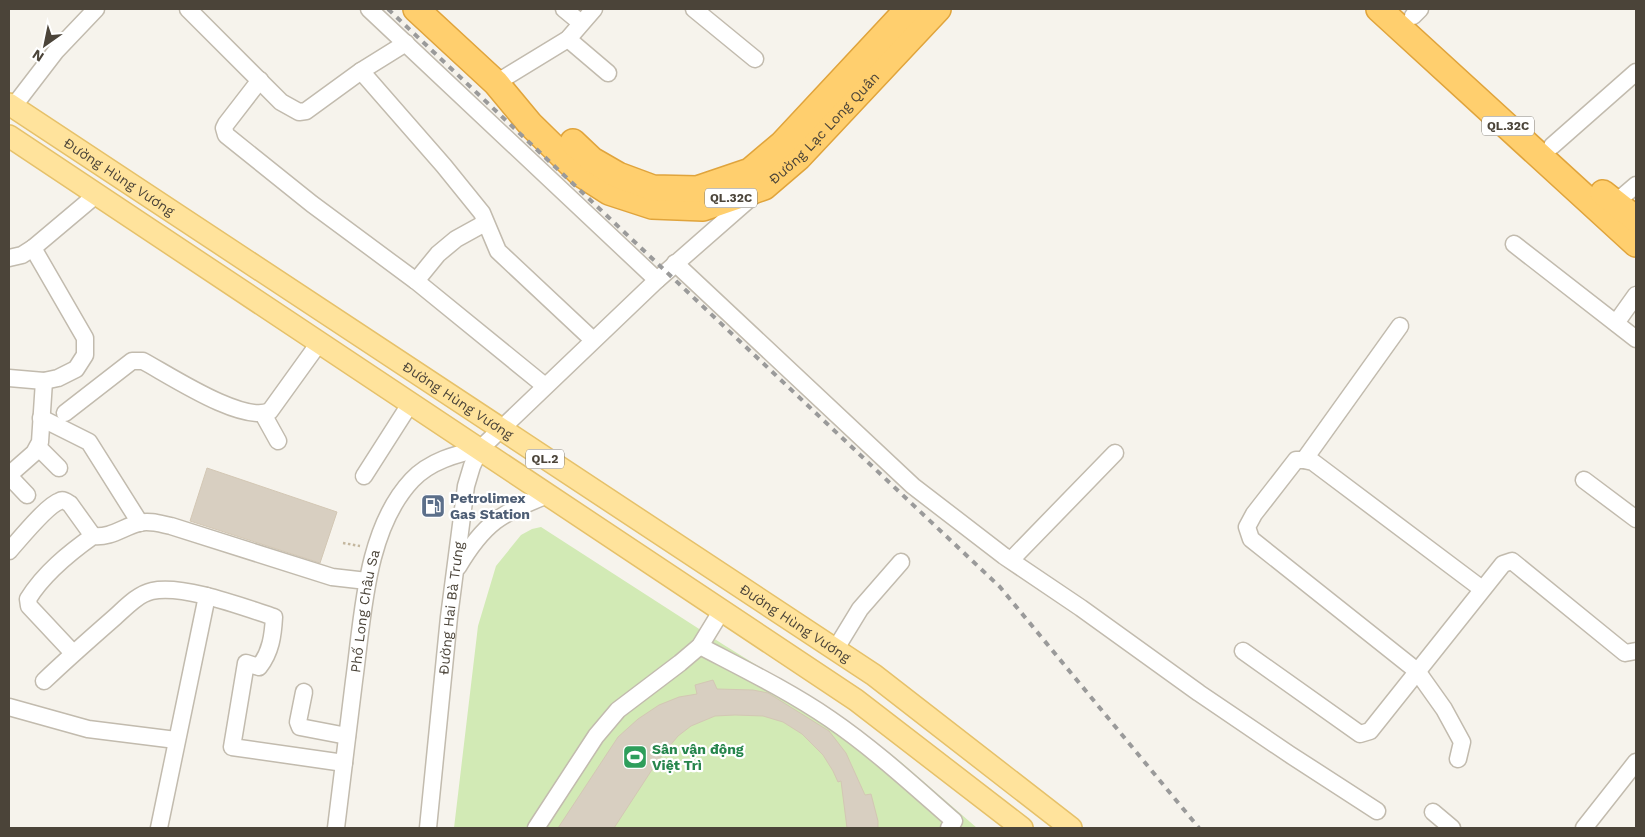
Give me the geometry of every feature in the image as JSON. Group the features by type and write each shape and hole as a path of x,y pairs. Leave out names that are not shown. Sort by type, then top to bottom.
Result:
{"highway":[{"name":"Đường Lạc Long Quân","path":"416,9 496,83 530,124 581,174 610,192 652,206 703,208 726,200 757,179 799,157 938,9"},
{"name":"Đường Lạc Long Quân","path":"496,83 542,113 592,160 618,176 653,188 697,189 757,179 782,144 908,9"},
{"name":"QL.32C","path":"1379,9 1552,146 1636,220"},
{"name":"QL.32C","path":"1412,11 1489,98 1636,244"}],"main road":[{"name":"Đường Hùng Vương","path":"11,106 874,675 1063,826"},
{"name":"Đường Hùng Vương","path":"9,136 856,700 1022,828"}],"street":[{"path":"11,106 56,51 96,9"},
{"path":"188,9 281,102 299,112 306,111 361,71 406,43"},
{"path":"369,9 656,280"},
{"path":"564,9 581,23"},
{"path":"496,83 568,39 594,9"},
{"path":"694,9 755,59"},
{"path":"568,39 608,73"},
{"path":"361,71 444,166 482,213 498,251 593,340"},
{"path":"1552,146 1636,72"},
{"path":"260,80 226,124 224,128 226,135 312,204 416,281 545,386"},
{"name":"Đường Hai Bà Trưng","path":"428,828 454,574 466,486 480,449 675,263 757,179"},
{"path":"1615,203 1636,185"},
{"path":"9,258 22,255 33,248 96,195"},
{"name":"Đường Hai Bà Trưng","path":"675,263 726,200"},
{"path":"416,281 438,254 456,239 485,223"},
{"path":"1514,244 1636,339"},
{"path":"9,378 44,381 58,378 76,369 85,355 85,338 33,248"},
{"path":"675,263 913,486 1010,560 1289,754 1377,811"},
{"path":"1616,323 1636,295"},
{"path":"1304,460 1400,326"},
{"path":"65,413 132,361 143,361 223,405 263,414 270,411 319,343"},
{"path":"31,491 12,473 34,453 40,442 44,381"},
{"path":"364,476 410,404"},
{"path":"263,414 278,441"},
{"path":"41,418 89,442 140,522"},
{"path":"38,447 59,468"},
{"name":"Phố Long Châu Sa","path":"336,828 367,581 384,524 412,480 423,471 453,455 480,449"},
{"path":"1010,560 1115,453"},
{"path":"1458,758 1462,742 1444,709 1417,671 1251,540 1247,527 1254,514 1296,460 1312,462 1482,589"},
{"path":"1584,480 1636,519"},
{"path":"454,574 471,545 488,527 513,509 548,495"},
{"path":"9,551 48,508 60,500 70,504 94,536"},
{"path":"73,653 29,606 28,599 60,561 73,550 94,536 103,537 140,522 153,522 171,526 332,577 367,581"},
{"path":"1243,651 1360,734 1370,731 1502,564 1512,561 1625,653 1636,651"},
{"path":"835,650 860,609 901,562"},
{"path":"44,681 73,653 138,598 151,591 182,591 207,596 274,617 273,636 266,658 259,667 246,663 232,746 344,763"},
{"path":"159,828 207,596"},
{"path":"536,828 596,736 618,710 700,646 722,610"},
{"path":"700,646 762,678 830,719 884,761 955,826"},
{"path":"304,692 298,722 300,727 348,736"},
{"path":"9,706 88,729 176,740"},
{"path":"1584,828 1636,762"},
{"path":"1432,812 1452,828"}],"green space":[{"path":"541,527 724,645 852,724 901,762 977,828 454,828 478,626 496,566 521,535"}],"building":[{"path":"207,468 337,512 320,563 190,521"},
{"name":"Sân vận động Việt Trì","path":"713,680 717,689 753,690 768,693 829,731 846,753 865,795 871,794 878,828 847,828 841,781 838,782 823,755 802,734 783,722 763,716 735,715 715,716 691,726 678,736 659,759 614,828 558,828 618,737 638,719 659,705 679,697 697,694 695,685"}],"railway":[{"path":"388,9 1000,587 1199,828"}],"place":[{"name":"Petrolimex Gas Station","path":"433,506"},
{"name":"Sân vận động Việt Trì","path":"635,757"}]}
